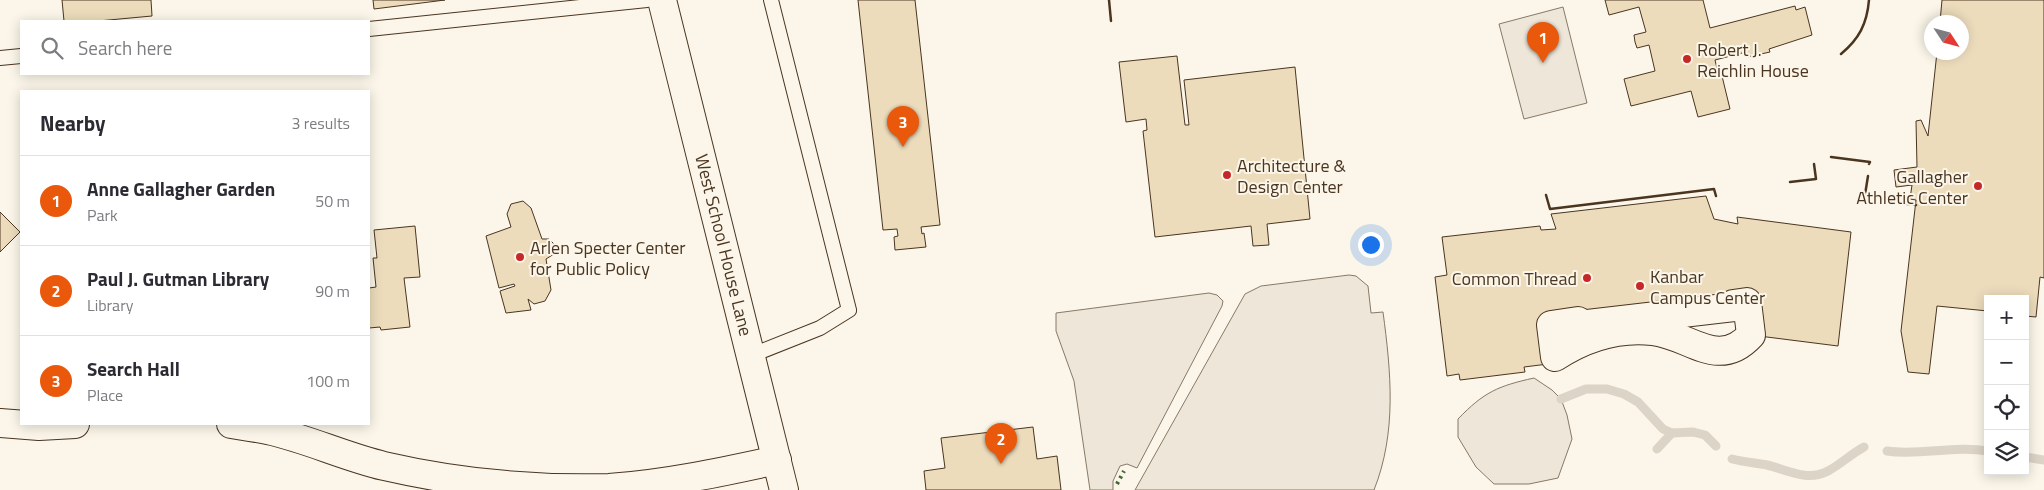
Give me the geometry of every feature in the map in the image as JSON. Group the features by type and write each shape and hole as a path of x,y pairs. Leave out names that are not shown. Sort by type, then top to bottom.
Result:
{"street":[{"name":"West School House Lane","path":"662,0 784,490"},
{"path":"1747,302 1750,335 1742,343 1728,351 1710,351 1686,340 1662,333 1625,331 1582,342 1555,357 1552,325 1578,322 1579,325 1734,307 1733,304 1747,302"},
{"path":"0,423 20,425"},
{"path":"26,425 57,425"},
{"path":"237,425 271,431 382,465 444,479 501,486 554,489 609,488 687,478 777,460"}],"lane":[{"path":"370,29 647,0"},
{"path":"752,356 820,328 849,310 771,0"},
{"path":"0,58 20,56"}],"shaded area":[{"path":"1563,7 1587,103 1524,119 1499,24"},
{"path":"1349,275 1356,276 1368,286 1371,313 1383,312 1386,334 1390,379 1389,424 1381,468 1374,490 1135,490 1245,294 1261,286"},
{"path":"1209,293 1217,295 1223,301 1222,306 1137,468 1127,464 1120,466 1113,481 1113,490 1090,490 1074,381 1056,331 1056,313"},
{"path":"1534,378 1552,390 1561,399 1567,415 1572,439 1558,478 1529,484 1494,484 1476,467 1458,437 1458,419 1476,402 1492,391"}],"building":[{"path":"62,0 151,0 152,16 109,20 64,20"},
{"path":"373,0 445,0 374,9"},
{"path":"858,0 915,0 940,225 921,227 926,247 895,250 894,237 898,236 897,229 883,230"},
{"name":"Robert J. Reichlin House","path":"1605,0 1703,0 1710,28 1795,6 1796,10 1805,7 1812,35 1769,49 1770,52 1747,57 1746,52 1715,60 1719,77 1722,76 1730,109 1698,117 1691,91 1631,106 1624,79 1655,71 1649,45 1637,48 1635,42 1634,35 1646,32 1639,7 1609,15"},
{"name":"Gallagher Athletic Center","path":"1942,0 2044,0 2044,278 2040,277 2036,317 2029,316 2029,295 1984,295 1984,311 1937,306 1929,374 1908,372 1901,331 1916,200 1910,199 1912,185 1896,187 1894,170 1917,167 1916,121 1921,120 1928,136 1936,60 1969,60 1969,15 1941,15"},
{"name":"Architecture & Design Center","path":"1177,56 1185,125 1189,125 1184,80 1295,67 1310,219 1267,224 1269,245 1253,246 1251,226 1155,237 1143,131 1147,130 1146,119 1126,122 1119,62"},
{"name":"Kanbar Campus Center","path":"1706,196 1714,219 1738,224 1737,217 1851,232 1838,346 1751,335 1734,307 1556,363 1524,367 1525,372 1460,380 1459,374 1447,376 1435,277 1447,275 1442,237 1540,226 1541,230 1556,229 1551,214"},
{"name":"Arlen Specter Center for Public Policy","path":"523,201 531,208 542,239 549,239 554,244 554,254 546,259 551,290 545,301 534,304 528,299 531,310 506,313 500,291 515,286 514,284 499,288 486,236 511,227 507,214 511,204"},
{"path":"0,212 20,232 0,252"},
{"path":"415,226 420,277 404,278 410,327 381,330 380,327 370,328 370,288 376,287 373,258 377,258 374,230"},
{"path":"1033,427 1037,459 1057,456 1061,490 926,490 924,471 945,468 941,438"}],"waterway":[{"path":"1561,399 1586,389 1607,389 1624,394 1638,402 1663,429 1672,433 1693,432 1705,435 1716,446"},
{"path":"1657,449 1672,433"},
{"path":"1732,459 1767,465 1798,474 1813,475 1828,471 1864,447"},
{"path":"1887,451 1912,452 1963,449 1984,450"},
{"path":"2029,458 2044,460"}],"hedge":[{"path":"1117,484 1124,471"}],"wall":[{"path":"1109,0 1111,21"},
{"path":"1841,54 1853,43 1861,30 1869,0"},
{"path":"1831,157 1870,162 1869,164"},
{"path":"1790,182 1816,179 1814,164"},
{"path":"1864,201 1868,176"},
{"path":"1546,195 1550,209 1714,189 1716,196"},
{"path":"1883,201 1916,205"}],"place":[{"name":"Robert J. Reichlin House","path":"1687,59"},
{"name":"Anne Gallagher Garden","path":"1543,63"},
{"name":"Search Hall","path":"903,147"},
{"name":"Architecture & Design Center","path":"1227,175"},
{"name":"Gallagher Athletic Center","path":"1978,186"},
{"name":"Arlen Specter Center for Public Policy","path":"520,257"},
{"name":"Common Thread","path":"1587,278"},
{"name":"Kanbar Campus Center","path":"1640,286"},
{"name":"Paul J. Gutman Library","path":"1001,464"}]}
